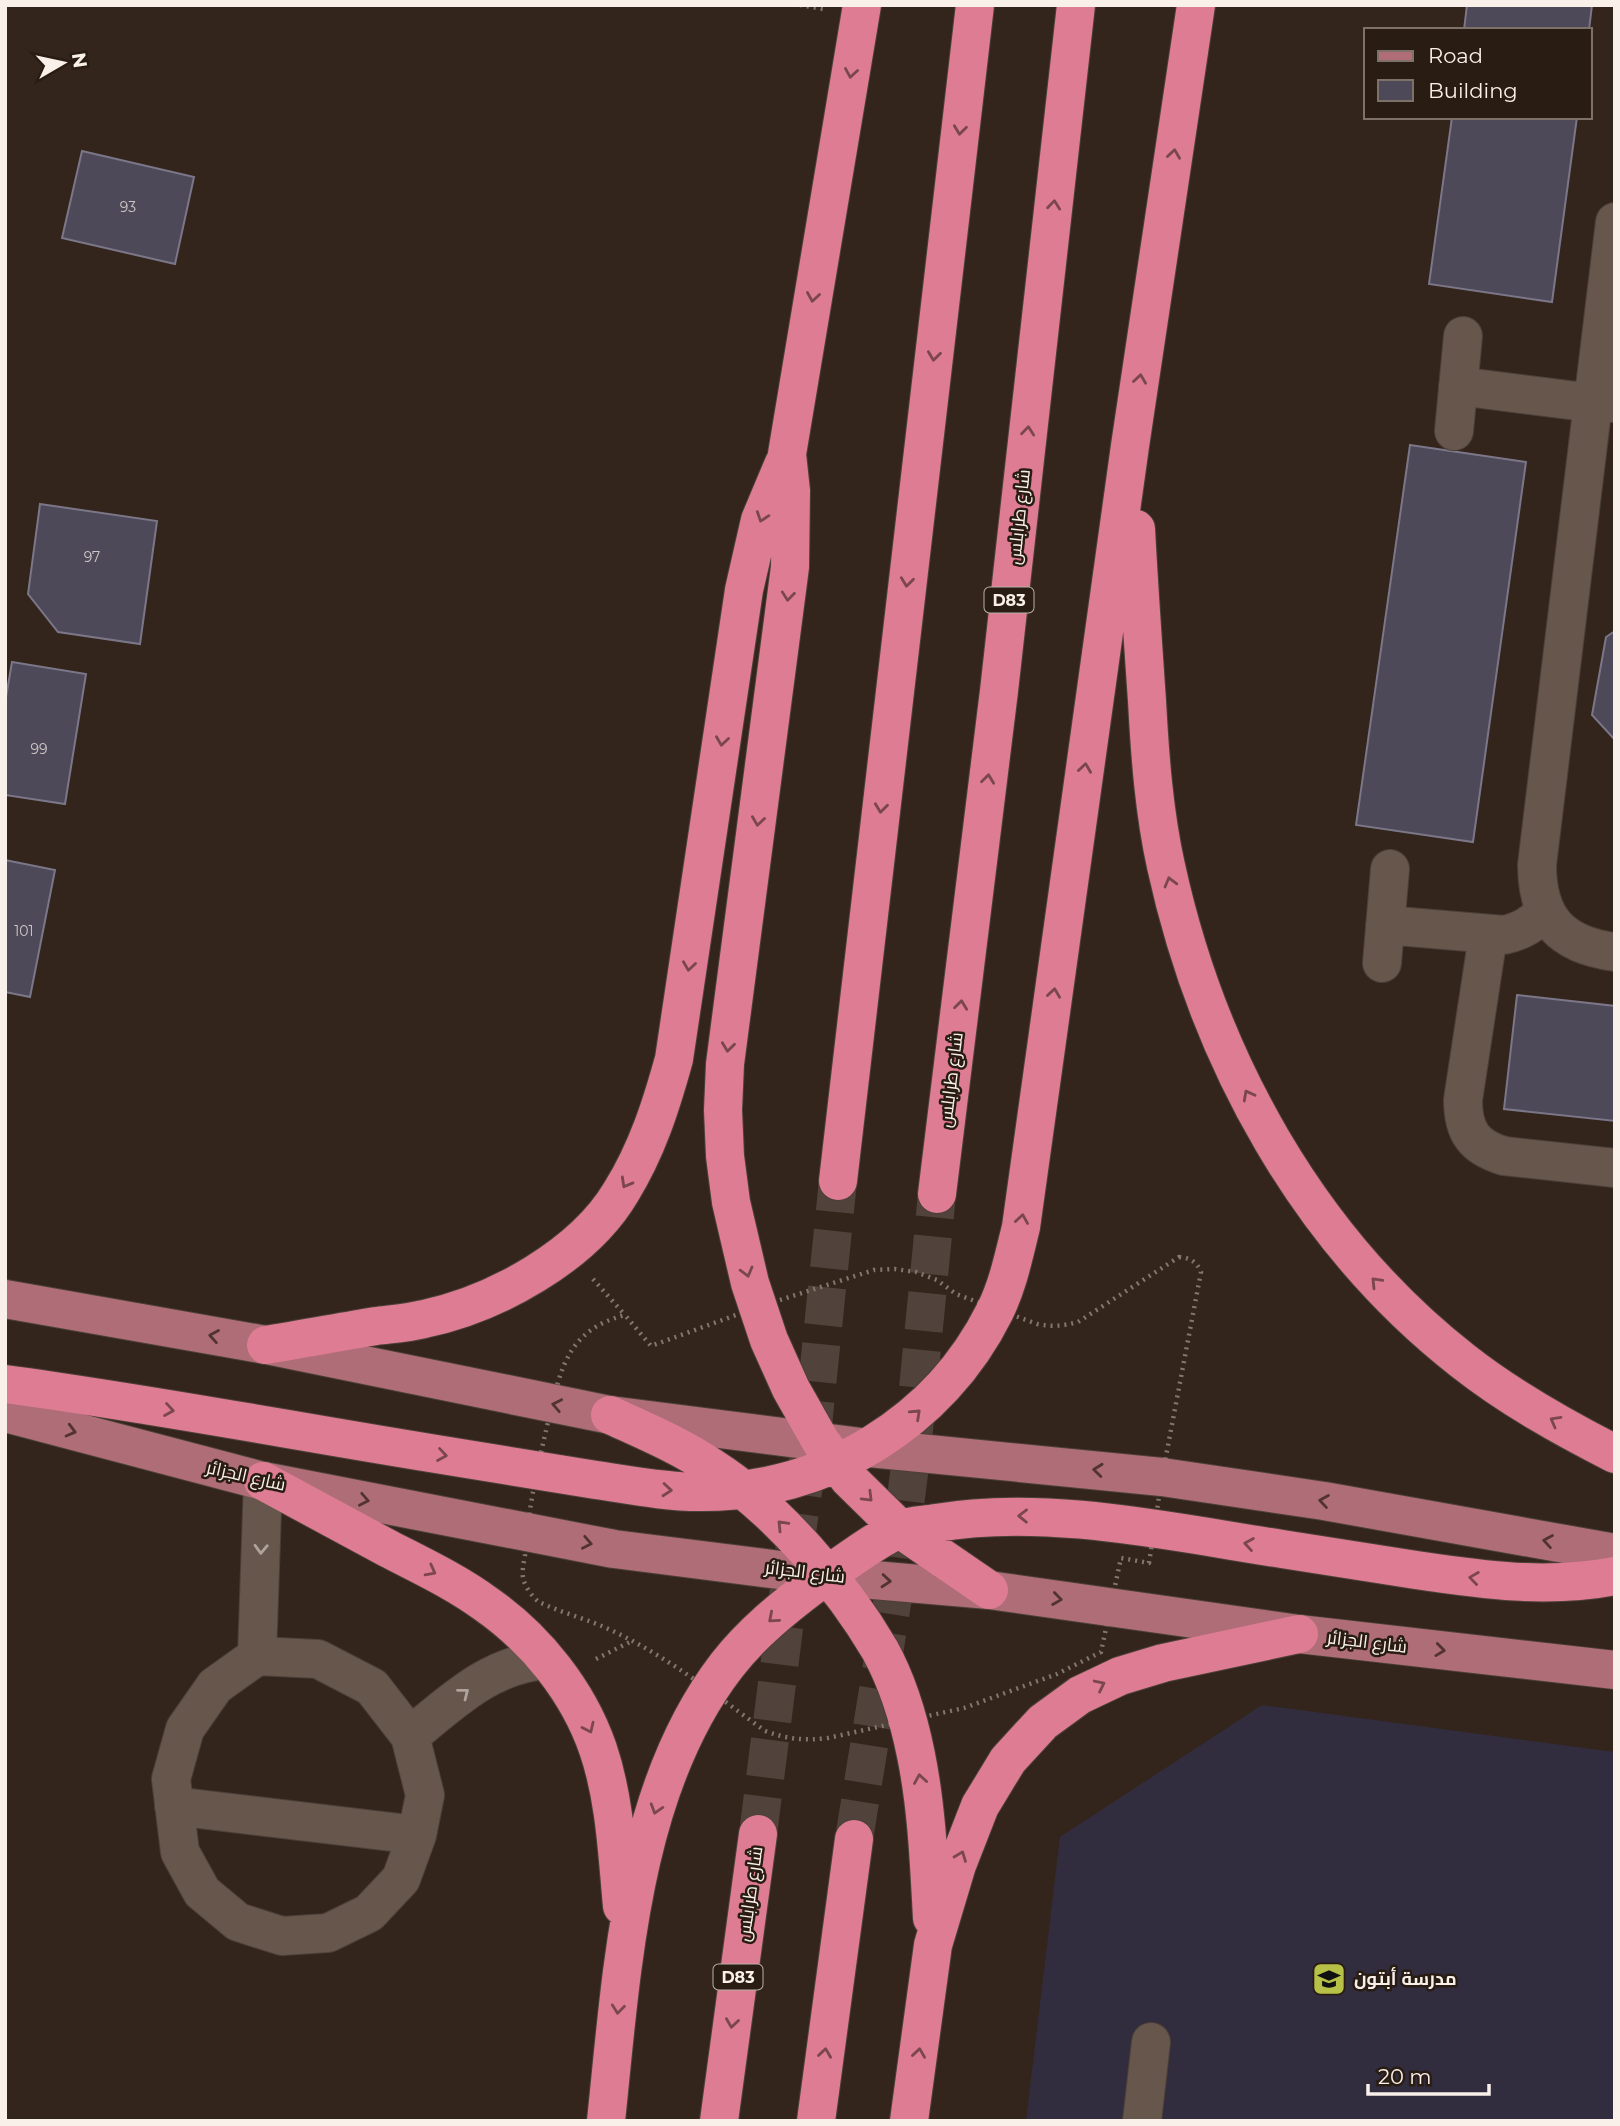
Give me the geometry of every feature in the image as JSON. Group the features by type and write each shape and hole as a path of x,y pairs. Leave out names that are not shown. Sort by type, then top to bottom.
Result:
{"highway":[{"path":"862,5 788,454 791,530 788,592 731,1018 723,1110 725,1156 731,1202 750,1283 769,1340 791,1390 843,1451 849,1479 900,1529 989,1590"},
{"path":"838,1181 975,5"},
{"name":"شارع طرابلس","path":"937,1194 998,705 1076,5"},
{"path":"5,1384 663,1490 701,1492 743,1489 779,1482 907,1422 941,1390 965,1361 997,1308 1010,1272 1021,1227 1130,446 1195,5"},
{"path":"1130,446 1151,765 1165,865 1191,963 1228,1057 1275,1147 1314,1208 1359,1264 1401,1307 1464,1362 1523,1404 1615,1454"},
{"path":"266,1345 424,1320 470,1307 513,1287 554,1262 589,1231 620,1195 643,1152 662,1106 674,1059 744,590 761,520 788,454"},
{"path":"610,1415 662,1438 713,1467 771,1513 827,1576 881,1652 907,1721 916,1755 927,1833 933,1945"},
{"path":"263,1481 485,1602 513,1624 561,1677 598,1747 608,1785 625,1941"},
{"path":"606,2121 625,1941 654,1810 670,1766 693,1719 729,1663 759,1630 827,1576 900,1529 963,1518 1037,1516 1154,1529 1480,1579 1555,1583 1615,1576"},
{"path":"909,2121 933,1945 957,1865 980,1806 1008,1760 1043,1722 1080,1695 1120,1676 1163,1663 1299,1634"},
{"name":"شارع طرابلس","path":"719,2121 758,1834"},
{"path":"816,2121 854,1839"}],"main road":[{"path":"5,1299 266,1345 610,1415 843,1451 1162,1477 1324,1501 1615,1553"},
{"name":"شارع الجزائر","path":"5,1413 263,1481 614,1549 827,1576 989,1590 1299,1634 1615,1670"}],"street":[{"path":"1615,222 1601,396 1538,864 1537,889 1545,911 1559,930 1579,944 1615,952"},
{"path":"1454,431 1461,363 1601,396"},
{"path":"1382,963 1390,869"},
{"path":"1385,925 1488,936 1504,935 1520,931 1534,923 1545,911"},
{"path":"1488,936 1463,1100 1467,1131 1477,1143 1490,1152 1504,1156 1615,1168"},
{"path":"257,1656 263,1481"},
{"path":"257,1656 318,1659 372,1687 410,1736 425,1795 417,1835 401,1879 369,1913 328,1933 282,1936 238,1922 202,1892 180,1852 171,1779 185,1729 215,1686 257,1656"},
{"path":"410,1736 481,1679 511,1666 546,1660"},
{"path":"174,1806 417,1835"},
{"path":"1142,2121 1151,2042"}],"shaded area":[{"name":"مدرسة أبتون","path":"1262,1705 1615,1752 1615,2121 1026,2121 1060,1837"}],"building":[{"path":"1467,5 1592,5 1589,28 1464,28"},
{"path":"1452,119 1577,119 1552,302 1429,284"},
{"path":"82,151 194,177 175,264 62,238"},
{"path":"1410,445 1526,462 1473,842 1356,825"},
{"path":"40,504 157,521 140,644 58,632 28,594"},
{"path":"1615,631 1615,740 1592,715 1606,637"},
{"path":"12,662 86,674 65,804 5,795 5,703"},
{"path":"5,860 55,870 30,997 5,992"},
{"path":"1517,995 1615,1006 1615,1121 1504,1109"}],"tunnel":[{"path":"758,1834 792,1565 813,1425 838,1181"},
{"path":"854,1839 895,1585 912,1450 937,1194"}],"place":[{"name":"مدرسة أبتون","path":"1329,1979"}]}
